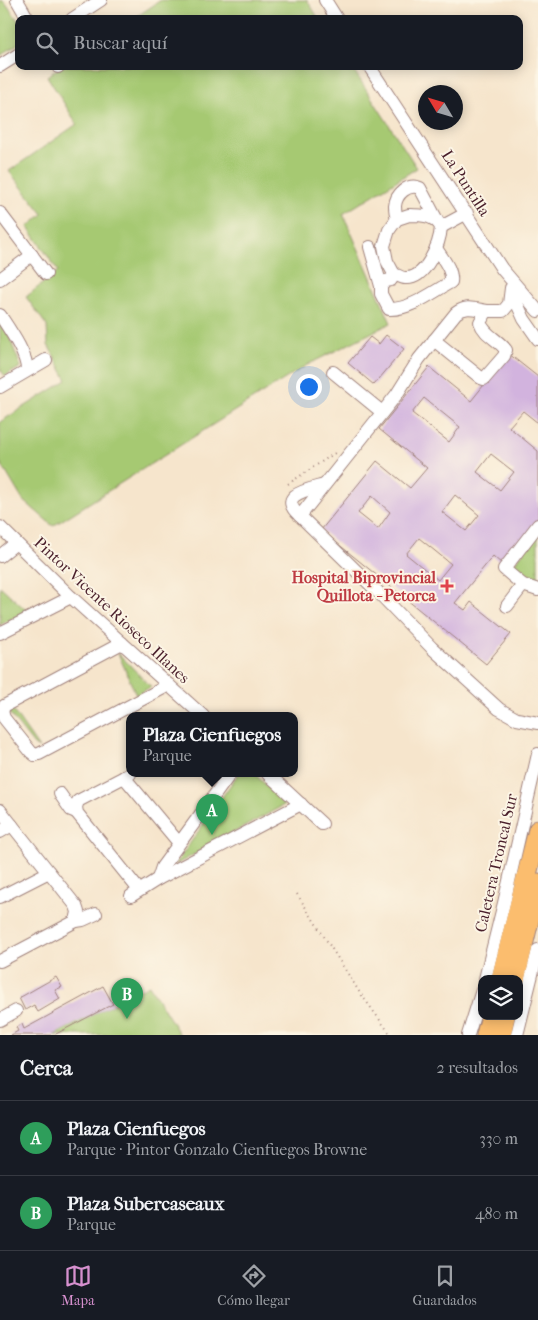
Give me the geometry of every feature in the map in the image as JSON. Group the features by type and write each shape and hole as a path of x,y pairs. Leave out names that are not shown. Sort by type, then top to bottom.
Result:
{"highway":[{"path":"501,975 538,830"},
{"path":"516,975 538,883"},
{"path":"486,1035 490,1020"},
{"path":"501,1035 504,1020"}],"street":[{"path":"16,0 25,15"},
{"path":"78,15 101,0"},
{"path":"325,0 334,15"},
{"path":"0,66 15,57"},
{"name":"La Puntilla","path":"372,70 502,269 524,318 538,339"},
{"path":"397,219 395,207 398,195 405,189 415,186 420,188 440,225 436,248 429,262 418,276 406,278 394,274 387,261 384,246 389,230 397,219 409,215 432,217 440,225"},
{"path":"0,213 46,274"},
{"path":"440,225 467,213"},
{"path":"370,247 382,294 389,309 397,309 411,304 451,282 452,276 449,269 436,248"},
{"path":"0,279 32,255"},
{"name":"La Puntilla","path":"502,269 538,311"},
{"path":"381,286 386,281 391,280 394,274"},
{"path":"503,311 509,304 511,288"},
{"path":"524,318 503,311 487,311 470,307 456,312 438,341 419,359 397,394 300,516 432,648 499,709 517,719 538,723"},
{"path":"438,341 480,378 484,379 504,356 506,350 482,330 480,322 487,311"},
{"path":"0,315 12,333 25,360 27,370"},
{"path":"0,387 46,360"},
{"path":"333,372 382,412"},
{"path":"538,525 504,569 523,585 538,590"},
{"name":"Pintor Vicente Rioseco Illanes","path":"0,528 71,597 199,712"},
{"path":"0,556 16,543"},
{"path":"507,606 523,585"},
{"path":"0,633 71,597"},
{"path":"122,643 4,706 1,711 4,718 36,760 39,754 169,685"},
{"name":"Caletera Troncal Sur","path":"486,975 538,754"},
{"path":"76,810 78,801 126,776"},
{"path":"129,777 179,843"},
{"path":"158,879 162,867 228,777"},
{"path":"271,777 322,824"},
{"path":"60,794 71,810 76,810 135,893 301,804"},
{"path":"0,810 77,909 78,916 76,921"},
{"path":"0,832 12,825"},
{"path":"0,897 48,872"},
{"path":"0,961 76,921 96,914"},
{"path":"517,1035 537,956"},
{"path":"468,1035 478,1003"},
{"path":"0,1020 16,1011"}],"path":[{"path":"288,484 340,450 348,455"},
{"path":"296,894 360,993 392,1035"}],"green space":[{"path":"0,0 5,2 15,16 15,46 0,56"},
{"path":"161,0 307,0 316,15 139,15"},
{"path":"56,70 354,70 417,168 343,214 391,323 307,365 53,526 22,499 0,462 0,422 67,380 48,345 47,326 26,297 58,271 28,227 43,214 9,171 77,124 47,76"},
{"path":"0,323 8,334 21,367 5,376 0,369"},
{"path":"538,533 538,582 532,584 515,572 513,565"},
{"path":"0,586 27,611 0,625"},
{"path":"118,653 151,687 136,695"},
{"path":"11,708 39,748 34,745 9,713"},
{"path":"236,777 258,777 284,805 175,865"},
{"path":"149,985 180,1035 54,1035"}],"building":[{"path":"386,335 404,349 374,385 348,363 370,337 379,344"},
{"path":"509,354 538,377 538,423 523,411 509,427 538,451 538,522 503,565 493,556 455,603 465,610 471,602 511,634 486,664 321,530 377,461 410,488 427,468 379,429 429,367 471,401","holes":["424,398 460,427 449,442 412,413","491,454 514,472 500,490 477,472","455,495 479,515 466,531 442,512","372,496 390,512 378,529 358,513","419,538 451,564 438,580 406,554"]},
{"path":"56,977 62,987 55,990 60,999 38,1012 34,1005 25,1010 19,998"},
{"path":"103,986 113,1004 54,1035 11,1035 18,1031 16,1027 22,1024 24,1029"}],"place":[{"name":"Hospital Biprovincial Quillota - Petorca","path":"447,586"},
{"name":"Plaza Cienfuegos","path":"212,835"},
{"name":"Plaza Subercaseaux","path":"127,1019"}]}
